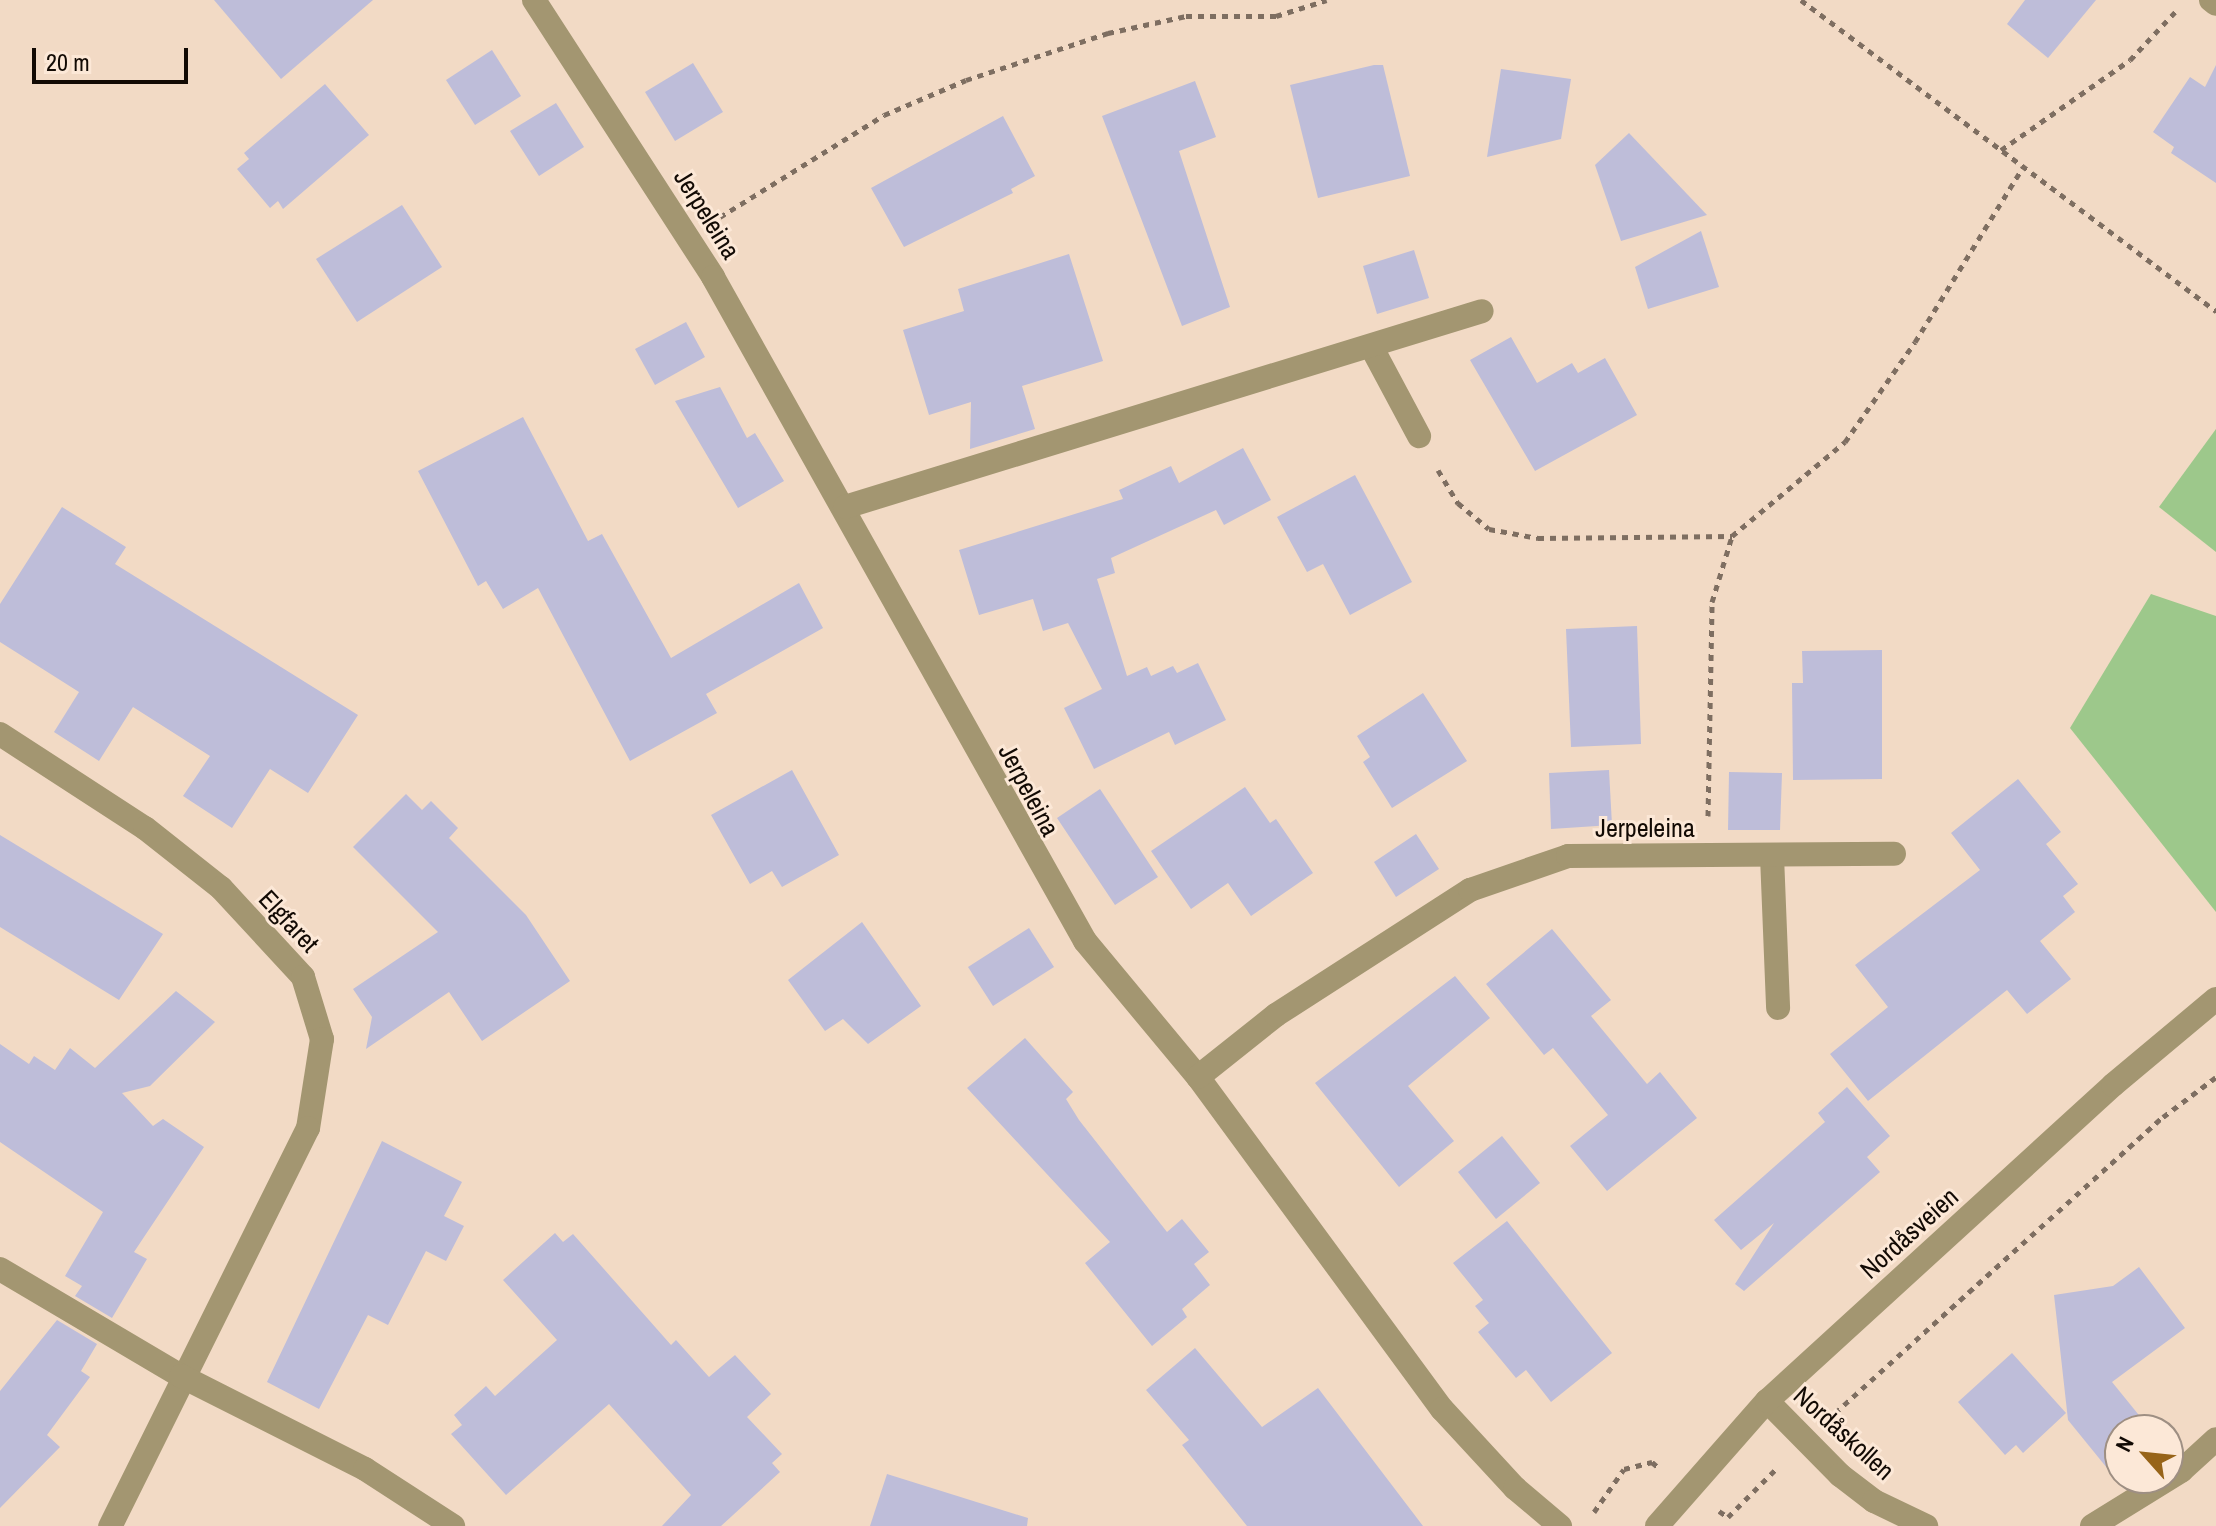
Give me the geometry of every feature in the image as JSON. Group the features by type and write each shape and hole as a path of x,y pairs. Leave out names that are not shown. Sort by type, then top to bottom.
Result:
{"street":[{"name":"Jerpeleina","path":"534,0 689,238 845,507 1077,928 1198,1077 1442,1409 1515,1488 1560,1526"},
{"path":"2211,0 2216,4"},
{"path":"845,507 1372,348 1482,311"},
{"path":"1372,348 1419,436"},
{"name":"Elgfaret","path":"0,734 145,828 221,888 303,977 322,1039 308,1128 181,1376 110,1526"},
{"name":"Jerpeleina","path":"1198,1077 1276,1015 1470,890 1568,856 1894,854"},
{"path":"1772,856 1778,1008"},
{"name":"Nordåsveien","path":"1657,1526 1767,1401 2113,1085 2216,999"},
{"path":"0,1269 181,1376 365,1469 453,1526"},
{"name":"Nordåskollen","path":"1767,1401 1804,1441 1874,1501 1926,1526"},
{"path":"2092,1526 2181,1471 2216,1439"}],"path":[{"path":"689,238 884,115 966,80 1108,33 1186,16 1276,16 1327,0"},
{"path":"1801,0 2216,311"},
{"path":"2001,150 2130,60 2186,0"},
{"path":"1707,857 1712,602 1732,536 1845,442 1915,342 2023,167"},
{"path":"1419,436 1458,503 1489,529 1538,538 1732,536"},
{"path":"1728,1517 1804,1441 2163,1117 2216,1077"}],"green space":[{"path":"2216,429 2216,552 2159,507"},
{"path":"2151,594 2216,616 2216,912 2070,728"}],"building":[{"path":"214,0 373,0 281,79"},
{"path":"2025,0 2096,0 2048,58 2007,24"},
{"path":"492,50 521,96 475,125 446,80"},
{"path":"693,63 723,112 675,141 645,92"},
{"path":"1383,65 1410,176 1318,198 1290,85"},
{"path":"2216,65 2216,183 2171,153 2174,147 2153,132 2190,77 2205,87"},
{"path":"1501,69 1571,79 1561,139 1487,157"},
{"path":"1195,81 1216,137 1179,151 1230,307 1182,326 1102,116"},
{"path":"325,84 369,135 283,209 278,201 270,208 237,169 249,159 244,153"},
{"path":"556,103 584,147 539,176 510,131"},
{"path":"1003,116 1035,176 1011,189 1013,193 904,247 871,188"},
{"path":"1629,133 1707,215 1621,241 1595,165"},
{"path":"402,205 442,267 357,322 316,259"},
{"path":"1701,231 1719,287 1648,309 1635,267"},
{"path":"1414,250 1429,298 1377,314 1363,266"},
{"path":"1069,254 1103,361 1022,386 1035,429 970,449 971,402 929,415 903,330 964,311 958,289"},
{"path":"686,322 705,357 655,385 635,349"},
{"path":"1511,337 1537,383 1572,363 1578,373 1605,358 1637,415 1535,471 1470,360"},
{"path":"720,387 747,438 755,433 784,481 738,508 675,401"},
{"path":"523,417 588,541 602,534 671,658 799,583 823,628 706,694 717,713 630,761 538,588 503,609 486,581 478,586 418,471"},
{"path":"1243,448 1271,500 1224,525 1216,510 1111,558 1115,573 1097,579 1127,676 1147,667 1151,676 1173,666 1177,673 1198,663 1226,720 1175,745 1169,732 1094,769 1064,708 1102,689 1068,623 1043,631 1033,599 979,615 959,550 1123,499 1119,490 1171,466 1179,483"},
{"path":"1355,475 1412,582 1350,615 1323,564 1307,572 1277,517"},
{"path":"62,507 126,547 115,564 358,715 308,793 270,769 232,828 183,796 210,756 133,707 99,761 54,732 79,692 0,642 0,604"},
{"path":"1637,626 1641,744 1571,747 1566,629"},
{"path":"1882,650 1882,779 1793,780 1792,683 1803,683 1802,651"},
{"path":"1423,693 1467,761 1392,808 1363,762 1370,757 1357,736"},
{"path":"792,770 839,855 782,887 772,871 750,884 711,815"},
{"path":"1609,770 1612,825 1551,829 1549,773"},
{"path":"1729,772 1782,773 1780,830 1728,830"},
{"path":"2018,779 2061,832 2046,844 2078,884 2063,896 2075,912 2040,941 2071,979 2027,1014 2007,990 1868,1101 1830,1054 1888,1007 1855,965 1980,870 1951,833"},
{"path":"1245,787 1270,823 1276,819 1313,873 1251,916 1228,883 1191,909 1151,851"},
{"path":"1100,789 1158,877 1115,905 1057,818"},
{"path":"406,794 422,810 431,801 458,828 449,838 526,915 570,981 482,1041 449,992 366,1049 372,1017 353,989 438,932 353,847"},
{"path":"1416,834 1439,869 1396,897 1374,862"},
{"path":"0,835 163,934 119,1000 0,927"},
{"path":"862,922 921,1006 868,1044 843,1019 825,1031 788,980"},
{"path":"1029,928 1054,967 993,1006 968,967"},
{"path":"1552,929 1611,1000 1591,1016 1647,1084 1660,1072 1697,1118 1607,1191 1570,1146 1608,1115 1553,1048 1544,1055 1486,984"},
{"path":"1455,976 1490,1018 1408,1086 1454,1141 1399,1187 1315,1083"},
{"path":"176,991 215,1022 150,1086 122,1093 153,1126 163,1119 204,1147 134,1252 147,1259 112,1318 75,1296 82,1286 65,1276 103,1212 0,1142 0,1044 29,1064 34,1056 55,1070 70,1048 95,1068"},
{"path":"1025,1038 1073,1092 1066,1099 1079,1120 1167,1232 1182,1219 1209,1252 1194,1264 1210,1285 1182,1309 1187,1317 1152,1346 1085,1263 1110,1242 967,1088"},
{"path":"1847,1087 1890,1136 1867,1157 1880,1172 1744,1291 1735,1284 1774,1223 1741,1250 1714,1220 1825,1122 1818,1113"},
{"path":"1502,1136 1540,1183 1496,1219 1458,1172"},
{"path":"382,1141 462,1182 444,1216 464,1226 446,1261 426,1251 388,1325 368,1315 319,1409 267,1382"},
{"path":"1507,1221 1612,1353 1551,1402 1526,1370 1516,1378 1478,1332 1489,1323 1475,1306 1483,1300 1453,1263"},
{"path":"555,1233 563,1242 573,1234 671,1345 676,1340 709,1377 735,1355 771,1394 747,1417 782,1454 772,1463 780,1472 721,1526 662,1526 691,1495 609,1404 506,1495 451,1434 462,1425 454,1415 486,1386 495,1396 557,1340 503,1280"},
{"path":"2139,1267 2185,1328 2112,1382 2138,1414 2104,1414 2104,1464 2068,1420 2054,1295 2113,1286"},
{"path":"57,1320 97,1344 81,1371 90,1377 47,1435 60,1447 0,1508 0,1391"},
{"path":"1195,1348 1262,1427 1318,1388 1423,1526 1247,1526 1182,1445 1189,1440 1146,1390"},
{"path":"2012,1353 2066,1413 2023,1453 2016,1445 2005,1455 1958,1402"},
{"path":"887,1474 1028,1518 1027,1526 870,1526"}]}
